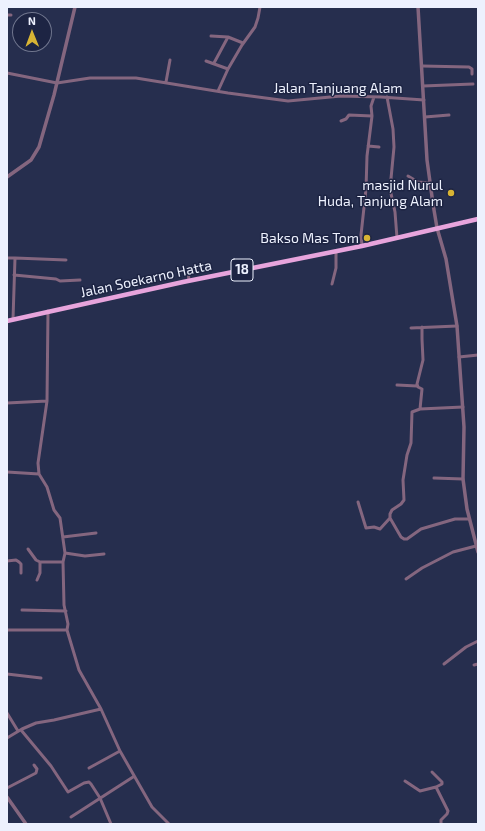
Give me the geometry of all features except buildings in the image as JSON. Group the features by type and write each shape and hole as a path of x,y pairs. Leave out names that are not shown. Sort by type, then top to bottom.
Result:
{"highway":[{"name":"Jalan Soekarno Hatta","path":"7,321 189,281 362,246 478,219"}],"street":[{"path":"7,177 27,163 37,152 57,83 75,7"},
{"path":"218,91 228,69 257,23 260,7"},
{"path":"418,7 427,160 438,228 446,259 457,326 464,427 463,479 469,519 478,552"},
{"path":"211,36 228,37 243,44"},
{"path":"214,64 228,37"},
{"path":"166,82 170,60"},
{"path":"206,61 228,69"},
{"path":"422,66 469,67 472,69 472,74"},
{"name":"Jalan Tanjuang Alam","path":"7,73 57,83 90,78 123,77 166,82 228,93 288,101 341,96 387,97 424,100"},
{"path":"423,86 473,84"},
{"path":"362,246 361,235 366,189 368,146 372,116 371,106 374,97"},
{"path":"387,97 393,129 394,147 390,189 395,212 397,238"},
{"path":"341,121 346,119 349,114 372,116"},
{"path":"425,117 449,115"},
{"path":"368,146 379,147"},
{"path":"408,176 418,182 430,183"},
{"path":"332,284 336,268 336,251"},
{"path":"7,258 66,260"},
{"path":"13,319 15,258"},
{"path":"189,281 188,270 189,268 195,267"},
{"path":"14,275 60,280 80,280"},
{"path":"48,311 47,401 38,452 39,474 47,487 54,510 60,518 65,553 62,562 64,605 68,624 67,630 79,670 101,709 133,777 152,807 169,824"},
{"path":"410,328 457,326"},
{"path":"417,386 423,360 422,327"},
{"path":"459,357 478,355"},
{"path":"397,385 417,386 422,390 420,409"},
{"path":"7,403 47,401"},
{"path":"358,502 366,528 374,527 380,529 390,518 391,512 402,504 404,500 403,480 407,455 411,443 411,414 414,410 420,409 463,407"},
{"path":"7,472 39,474"},
{"path":"434,478 463,479"},
{"path":"390,518 401,537 404,539 407,539 421,529 455,519 469,519"},
{"path":"63,537 96,533"},
{"path":"406,579 422,568 453,552 476,546"},
{"path":"28,549 36,560 40,562 62,562"},
{"path":"65,553 92,556 104,554"},
{"path":"7,561 16,560 19,562 21,564 21,573"},
{"path":"37,580 40,573 40,562"},
{"path":"22,610 66,611"},
{"path":"7,630 67,630"},
{"path":"444,664 466,647 478,641"},
{"path":"474,665 478,664"},
{"path":"7,674 41,678"},
{"path":"7,738 36,723 101,709"},
{"path":"7,712 20,731 51,766 68,792 84,783 89,782 100,798 112,824"},
{"path":"89,768 120,751"},
{"path":"7,788 36,772 37,769 34,765"},
{"path":"405,781 420,791 442,784 442,782 432,772"},
{"path":"71,817 133,777"},
{"path":"436,787 448,811 441,820 441,824"},
{"path":"8,798 26,824"}],"place":[{"name":"masjid Nurul Huda, Tanjung Alam","path":"451,193"},
{"name":"Bakso Mas Tom","path":"367,238"}]}
